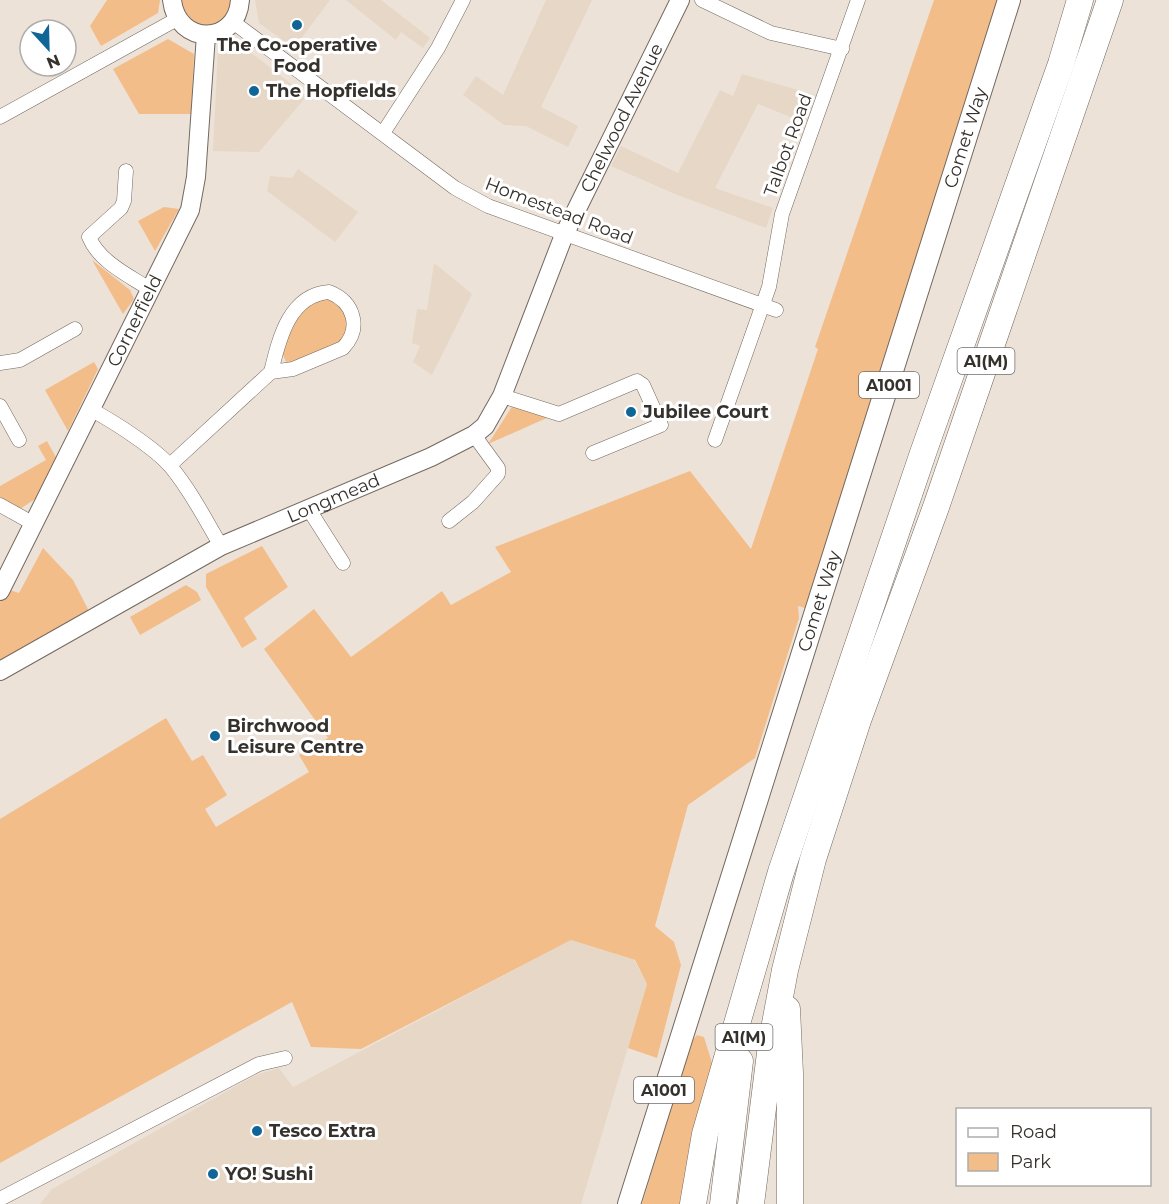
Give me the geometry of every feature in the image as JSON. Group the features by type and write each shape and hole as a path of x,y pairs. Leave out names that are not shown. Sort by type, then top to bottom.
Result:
{"highway":[{"name":"A1(M)","path":"693,1204 705,1134 781,872 919,463 1057,75 1080,0"},
{"name":"A1(M)","path":"751,1204 769,1056 785,970 813,859 836,785 936,507 1110,0"},
{"name":"A1(M)","path":"723,1204 732,1116 743,1042 781,872"},
{"name":"A1(M)","path":"785,970 790,1072 790,1204"}],"main road":[{"name":"Comet Way","path":"629,1204 1009,0"}],"street":[{"path":"172,0 177,19 195,33 206,35 221,32 233,22 238,13 240,0"},
{"path":"383,133 438,48 463,0"},
{"name":"Chelwood Avenue","path":"564,235 680,0"},
{"path":"702,0 771,33 842,49"},
{"name":"Talbot Road","path":"715,440 769,307 782,214 858,0"},
{"path":"0,117 177,19"},
{"name":"Homestead Road","path":"233,22 455,188 488,206 769,307"},
{"name":"Cornerfield","path":"0,591 184,225 194,194 206,35"},
{"path":"126,171 124,201 121,208 89,237 92,246 108,261 151,290"},
{"name":"Longmead","path":"0,671 221,546 431,457 474,435 485,426 502,396 564,235"},
{"path":"170,465 271,372 277,351 299,303 309,296 329,292 350,308 354,325 349,342 343,348 293,369 271,372"},
{"path":"0,363 20,360 75,329"},
{"path":"502,396 559,414 637,381 643,385 661,424 593,453"},
{"path":"0,406 19,440"},
{"path":"92,410 113,422 170,465 221,546"},
{"path":"449,521 473,502 498,474 498,468 474,435"},
{"path":"0,505 34,524"},
{"path":"308,508 343,563"},
{"path":"0,1198 259,1064 285,1058"},
{"path":"5,1204 17,1191"}],"shaded area":[{"path":"255,0 330,0 294,48 259,23"},
{"path":"346,0 381,0 430,38 423,48 401,32 396,40"},
{"path":"546,0 592,0 541,107 578,126 568,147 526,126 504,125 463,95 476,76 503,95"},
{"path":"237,42 307,96 259,152 213,151 218,48"},
{"path":"742,74 816,95 805,123 758,104 715,188 773,208 766,228 675,194 611,166 621,146 678,173 720,90 733,96"},
{"path":"298,169 358,212 335,242 267,191 270,176 292,178"},
{"path":"434,263 472,294 432,375 413,362 420,346 412,343 417,309 427,310"},
{"path":"571,940 634,960 647,984 581,1204 40,1204 52,1189 256,1075 279,1068 293,1087"}],"green space":[{"path":"107,0 160,0 158,13 101,46 90,26"},
{"path":"181,0 233,0 227,17 204,25 192,21 187,16"},
{"path":"934,0 1001,0 808,609 798,606 799,618 755,758 688,805 655,926 674,942 681,965 657,1058 628,1048 647,984 635,960 571,940 361,1049 311,1047 292,1002 0,1163 0,819 166,718 192,761 203,755 227,795 205,809 216,827 309,772 299,755 328,738 264,649 314,609 351,657 442,591 451,605 511,572 495,547 690,471 751,549 818,349 815,347"},
{"path":"168,39 194,54 191,114 139,114 113,69"},
{"path":"164,207 179,209 155,251 138,221"},
{"path":"92,260 130,290 134,299 123,314"},
{"path":"330,298 346,311 347,332 342,342 287,364 282,353 300,309 309,301"},
{"path":"94,362 98,369 68,431 45,390"},
{"path":"513,405 549,417 488,444"},
{"path":"47,441 58,461 41,495 20,509 0,497 0,486 46,460 38,446"},
{"path":"262,546 288,587 244,618 257,639 242,648 206,587 206,574"},
{"path":"43,548 73,580 90,613 0,665 0,602 6,591 19,593"},
{"path":"186,585 197,592 201,600 140,635 130,617"},
{"path":"697,1035 704,1037 712,1063 683,1204 642,1204 691,1042"}],"place":[{"name":"The Co-operative Food","path":"297,25"},
{"name":"The Hopfields","path":"254,91"},
{"name":"Jubilee Court","path":"631,412"},
{"name":"Birchwood Leisure Centre","path":"215,736"},
{"name":"Tesco Extra","path":"257,1131"},
{"name":"YO! Sushi","path":"213,1174"}]}
